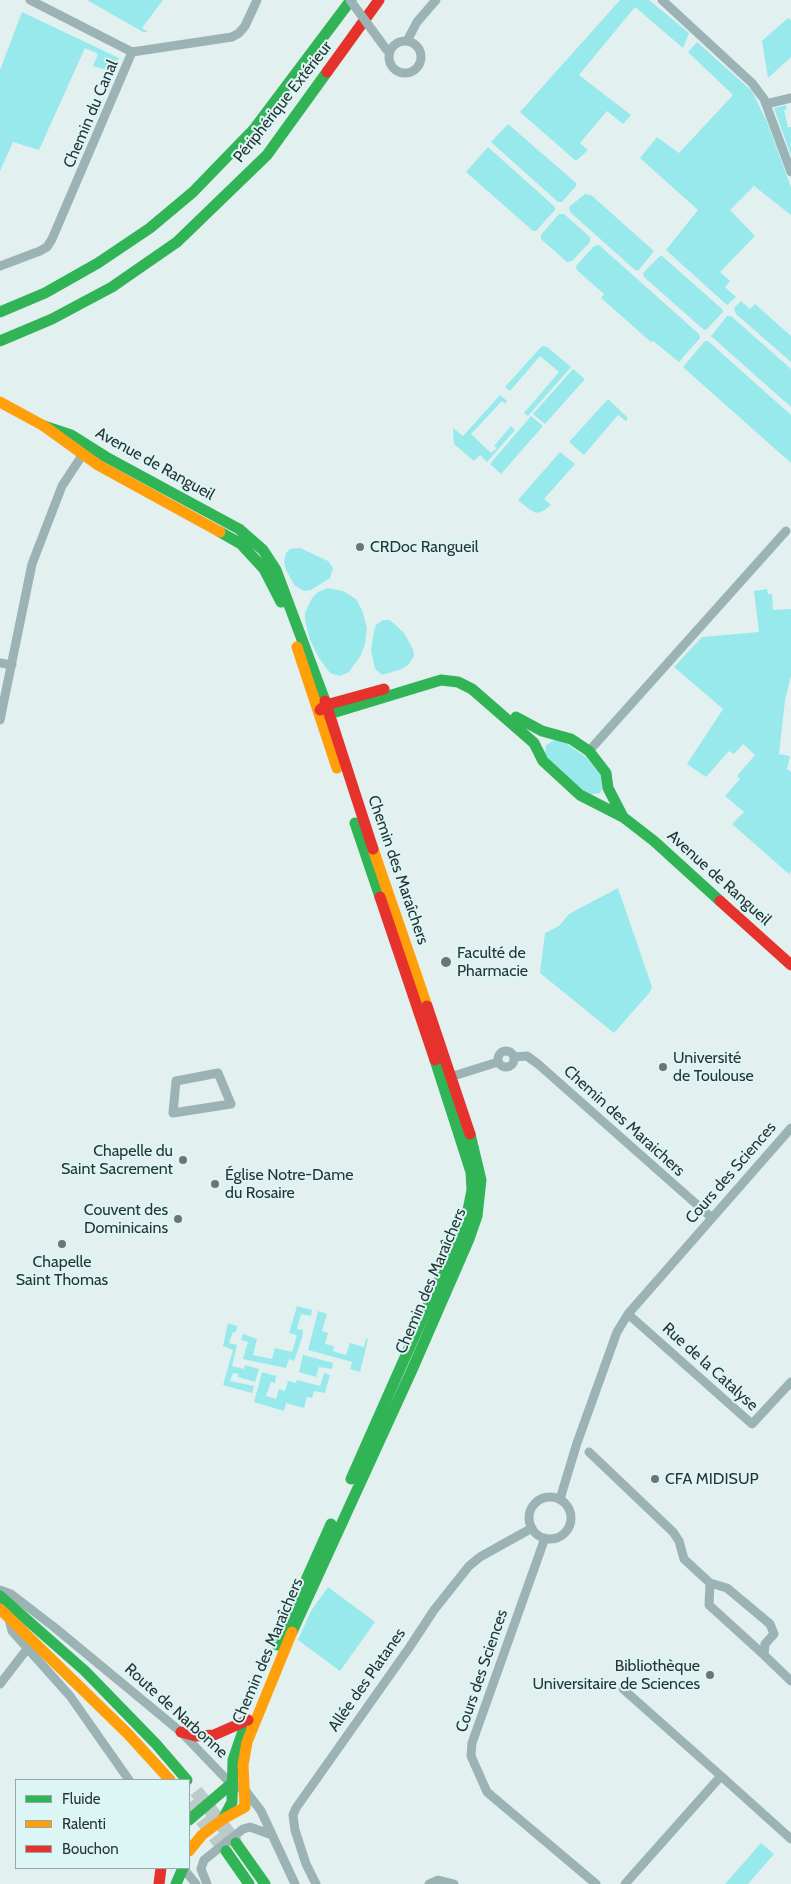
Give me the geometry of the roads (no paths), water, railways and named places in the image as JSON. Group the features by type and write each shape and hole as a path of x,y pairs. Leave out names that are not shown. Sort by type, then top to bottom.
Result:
{"main road":[{"path":"0,312 46,293 98,263 150,228 194,192 254,129 350,0"},
{"name":"Périphérique Extérieur","path":"0,341 52,319 112,287 177,242 210,212 267,154 379,1"},
{"name":"Avenue de Rangueil","path":"0,402 244,539"},
{"name":"Chemin des Maraîchers","path":"244,539 279,595 324,710 447,1078 478,1158 481,1180 477,1216 412,1370 300,1615 254,1725 243,1759 245,1790"},
{"name":"Avenue de Rangueil","path":"324,710 424,676 442,672 459,673 473,680 526,724 571,738 589,752 606,773 608,788 623,817"},
{"name":"Avenue de Rangueil","path":"324,710 441,680 458,682 472,689 514,724 538,749 543,760 554,773 580,795 598,806 623,817 654,841 791,965"},
{"path":"538,749 543,739 556,734"},
{"path":"591,801 604,797 608,788"},
{"name":"Chemin des Maraîchers","path":"223,1819 232,1802 233,1760 290,1614 466,1220 471,1199 471,1172 447,1078"},
{"name":"Route de Narbonne","path":"0,1596 86,1671 156,1744 186,1779"},
{"path":"4,1613 128,1734 169,1779"},
{"path":"181,1732 196,1736 214,1735 234,1728 248,1720"},
{"path":"190,1818 231,1784"},
{"path":"190,1850 202,1835 223,1819 245,1807 245,1790"},
{"path":"236,1843 265,1884"},
{"path":"226,1851 250,1884"},
{"path":"159,1884 161,1869"},
{"path":"176,1884 183,1869"}],"street":[{"path":"30,0 132,52"},
{"name":"Chemin du Canal","path":"0,266 40,251 47,247 52,239 132,52 232,37 245,26 258,0"},
{"path":"350,0 386,49 390,51"},
{"path":"407,41 408,35 436,0"},
{"path":"662,0 752,83 766,104 791,172"},
{"path":"407,41 413,43 420,51 420,63 415,69 403,72 394,68 389,58 390,51 395,44 407,41"},
{"path":"766,104 791,98"},
{"path":"0,720 32,564 62,486 85,449"},
{"path":"589,752 786,531"},
{"path":"0,663 12,665"},
{"name":"Chemin des Maraichers","path":"447,1078 498,1062 503,1067 508,1067 514,1062 514,1057 528,1056 712,1218"},
{"path":"218,1073 231,1104 173,1114 176,1081 218,1073"},
{"name":"Cours des Sciences","path":"628,1314 791,1128"},
{"path":"560,1499 577,1443 617,1332 628,1314"},
{"name":"Rue de la Catalyse","path":"628,1314 752,1424 791,1382"},
{"path":"589,1452 673,1532 679,1541 684,1559 710,1582 727,1588 770,1624 774,1634 765,1644 764,1655"},
{"path":"546,1498 560,1499 570,1511 570,1526 561,1537 545,1538 532,1528 530,1515 538,1501 546,1498"},
{"name":"Allée des Platanes","path":"316,1884 306,1864 295,1830 294,1815 296,1808 434,1610 469,1566 532,1528"},
{"name":"Cours des Sciences","path":"545,1538 472,1744 470,1756 487,1792 596,1884"},
{"path":"710,1582 709,1605 791,1681"},
{"name":"Route de Narbonne","path":"0,1590 11,1594 23,1603 181,1732 231,1784 245,1790 261,1811 296,1884"},
{"path":"4,1613 12,1631 70,1696 128,1779"},
{"path":"0,1684 27,1649"},
{"path":"623,1689 791,1839"},
{"path":"625,1884 721,1776"},
{"path":"207,1884 201,1869 204,1860 243,1829 250,1827 272,1835"},
{"path":"184,1869 196,1884"},
{"path":"429,1884 438,1880 454,1884"}],"tunnel":[{"path":"196,1791 236,1843"},
{"path":"190,1804 226,1851"}],"place":[{"name":"CRDoc Rangueil","path":"360,547"},
{"name":"Faculté de Pharmacie","path":"446,962"},
{"name":"Université de Toulouse","path":"663,1067"},
{"name":"Chapelle du Saint Sacrement","path":"183,1160"},
{"name":"Église Notre-Dame du Rosaire","path":"215,1184"},
{"name":"Couvent des Dominicains","path":"178,1219"},
{"name":"Chapelle Saint Thomas","path":"62,1244"},
{"name":"CFA MIDISUP","path":"655,1479"},
{"name":"Bibliothèque Universitaire de Sciences","path":"710,1675"}]}
